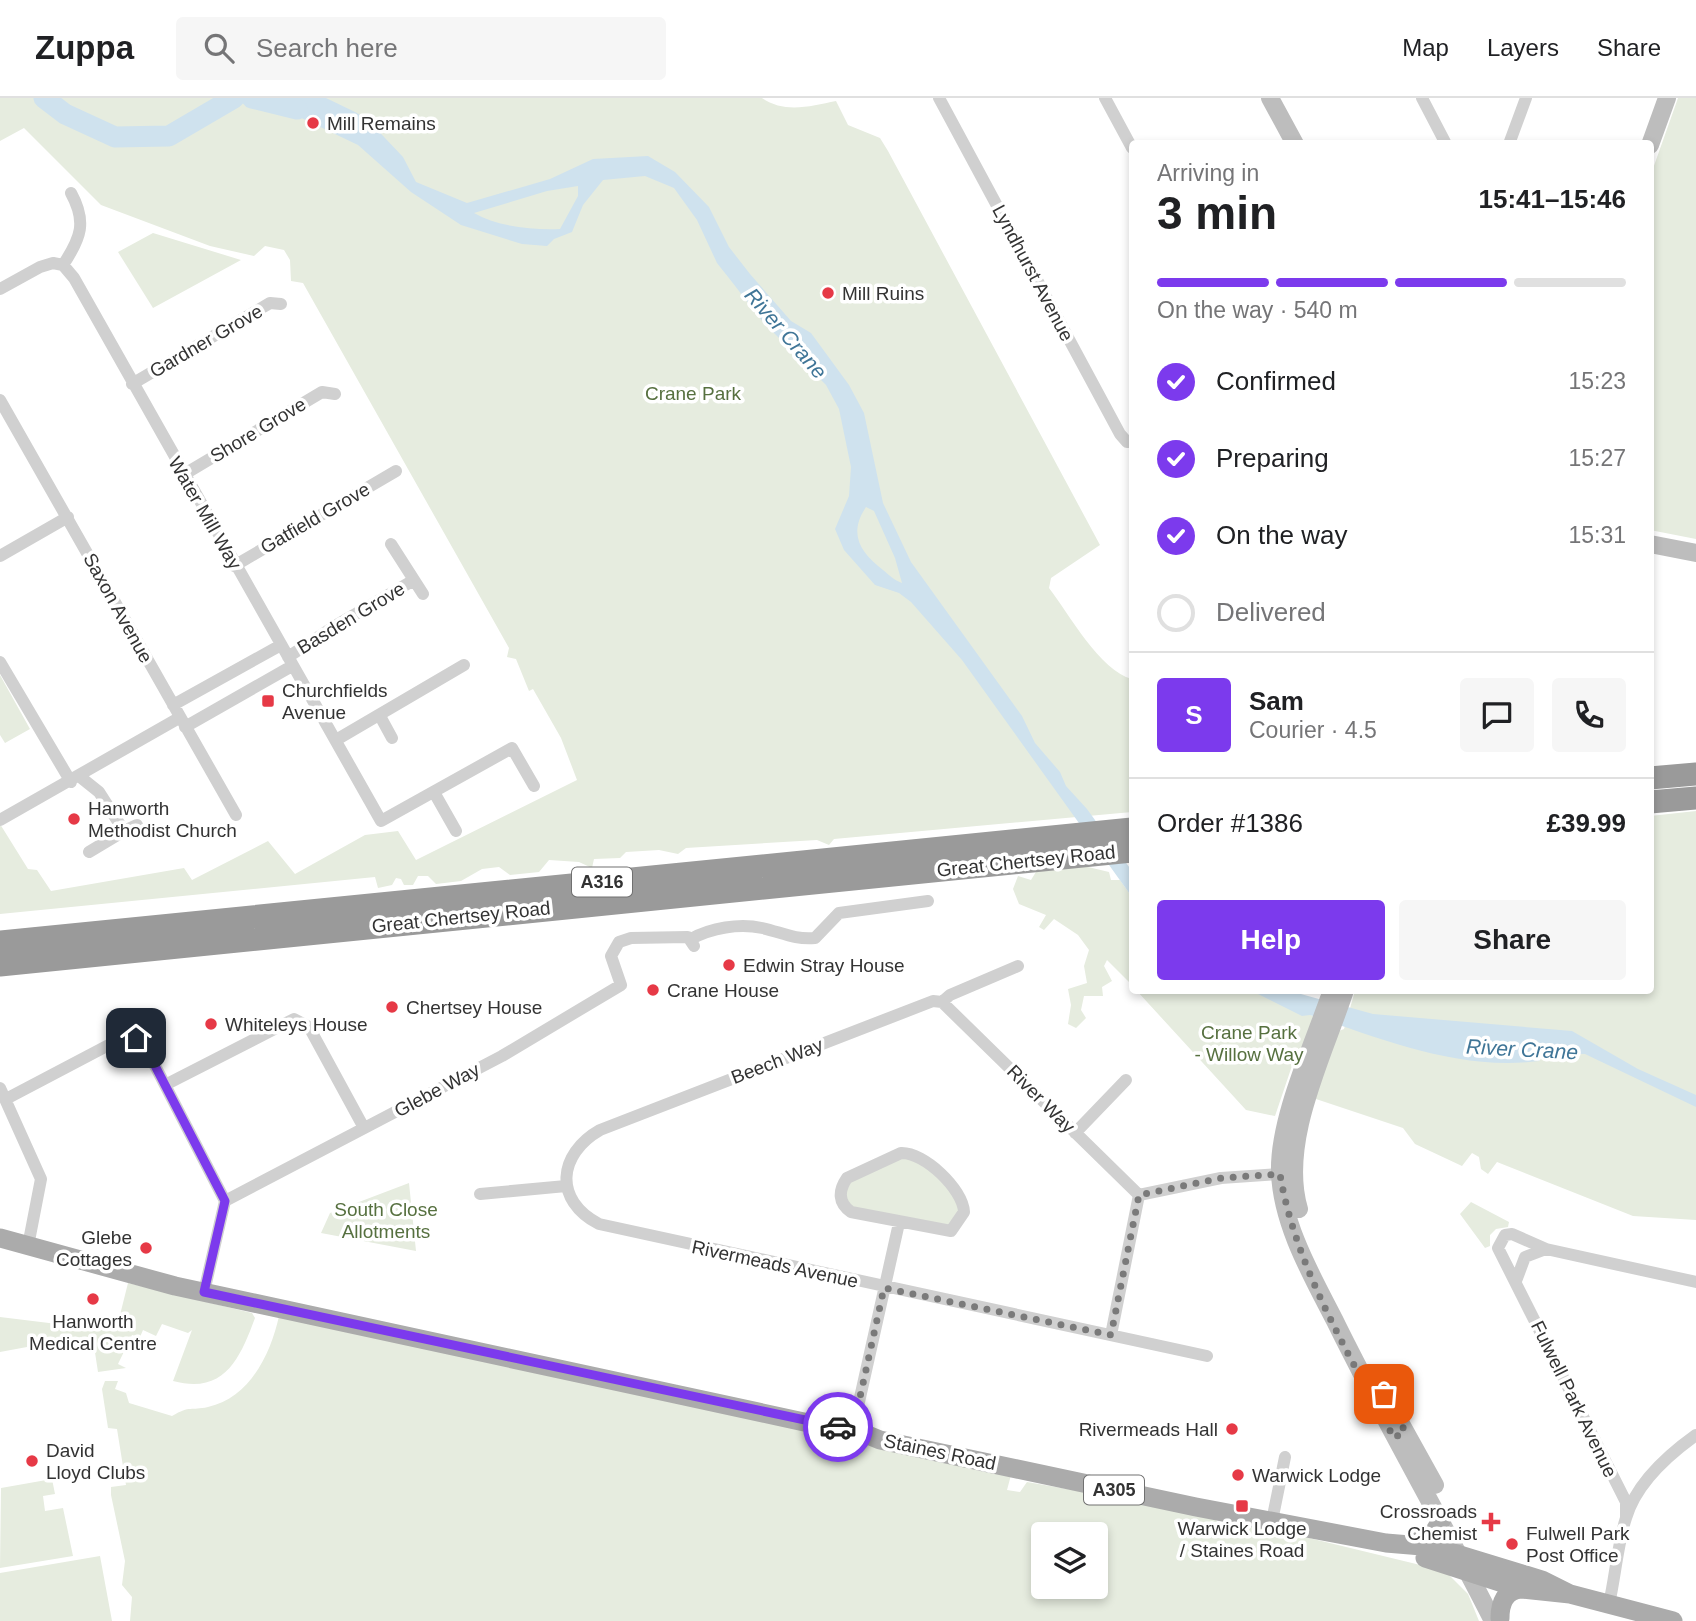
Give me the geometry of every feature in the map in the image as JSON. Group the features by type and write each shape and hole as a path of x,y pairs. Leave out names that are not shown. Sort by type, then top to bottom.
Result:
{"highway":[{"path":"1654,778 1696,774"},
{"path":"1654,802 1696,799"},
{"name":"Great Chertsey Road","path":"0,942 141,925 1063,836 1129,837"},
{"name":"Great Chertsey Road","path":"0,965 440,918 1082,856 1129,837"},
{"path":"0,931 141,925"},
{"path":"0,973 36,962"}],"main road":[{"path":"1270,98 1293,140"},
{"path":"1652,140 1667,98"},
{"path":"1654,545 1696,553"},
{"path":"1331,994 1318,1051 1302,1099 1287,1174 1304,1229 1399,1435 1441,1519 1474,1568"},
{"path":"1318,1051 1344,994"},
{"name":"A305","path":"0,1238 204,1292"},
{"name":"Staines Road","path":"204,1292 675,1395 853,1429 880,1440 1392,1544 1474,1568 1542,1580 1570,1594"},
{"path":"1399,1435 1474,1568 1498,1620"},
{"path":"1413,1543 1431,1537 1441,1519"},
{"name":"Staines Road","path":"1392,1544 1413,1543 1521,1589 1570,1594 1673,1621"},
{"path":"1498,1620 1505,1597 1510,1591 1521,1589"}],"street":[{"name":"Lyndhurst Avenue","path":"939,98 1120,434 1129,442"},
{"path":"1105,98 1129,142"},
{"path":"1422,98 1444,140"},
{"path":"1510,140 1526,98"},
{"path":"0,289 40,267 53,263 63,265 78,239 81,226 81,211 71,193"},
{"name":"Water Mill Way","path":"63,265 381,821 435,794"},
{"name":"Gardner Grove","path":"132,384 270,303 281,304"},
{"name":"Shore Grove","path":"183,475 322,392 335,394"},
{"name":"Saxon Avenue","path":"0,400 236,815"},
{"name":"Gatfield Grove","path":"234,566 396,471"},
{"path":"0,556 68,517"},
{"name":"Basden Grove","path":"391,544 422,594"},
{"name":"Basden Grove","path":"290,661 335,626 414,580"},
{"path":"173,705 281,645"},
{"path":"0,820 182,723 290,661"},
{"path":"0,662 75,779 99,792 124,831"},
{"path":"336,740 464,665"},
{"path":"380,716 392,738"},
{"path":"456,831 435,794 513,748 534,786"},
{"path":"89,852 137,825"},
{"name":"Glebe Way","path":"225,1201 502,1056 621,985 611,956 619,942 631,939 693,942 706,931 734,927 761,928 798,939 816,938 839,913 928,901"},
{"name":"Beech Way","path":"566,1186 571,1157 580,1144 600,1129 933,1001 942,1002 950,995 1018,966"},
{"name":"River Way","path":"942,1002 1139,1195"},
{"path":"165,1085 294,1019 309,1027 364,1128"},
{"path":"28,1246 41,1179 3,1093 129,1036 142,1042 225,1201 204,1292"},
{"path":"1075,1133 1126,1080"},
{"path":"901,1153 912,1153 933,1167 960,1197 964,1212 959,1223 944,1232 899,1223 851,1212 844,1207 842,1186 847,1178 860,1170 901,1153"},
{"path":"1111,1335 1139,1195 1222,1178 1287,1174"},
{"path":"480,1194 566,1186"},
{"name":"Rivermeads Avenue","path":"566,1186 573,1203 584,1216 599,1224 1207,1356"},
{"path":"853,1429 899,1223"},
{"name":"Fulwell Park Avenue","path":"1626,1517 1626,1502 1498,1248 1505,1235 1512,1234 1546,1249 1696,1282"},
{"path":"1516,1281 1525,1258 1546,1249"},
{"path":"1609,1604 1626,1517 1657,1469 1693,1442"},
{"path":"1272,1521 1285,1457"}],"green space":[{"name":"Crane Park","path":"0,98 762,98 789,107 836,101 848,125 880,138 888,151 1100,545 1051,578 1049,588 1097,654 1120,674 1129,678 1129,812 834,839 829,845 817,840 686,848 678,854 659,850 626,852 620,858 594,859 592,868 579,862 549,860 539,872 510,875 499,867 482,869 461,881 436,884 428,876 418,876 413,885 404,885 401,879 396,878 392,885 378,888 375,877 0,914 0,824 28,869 37,870 51,891 184,868 192,880 268,841 295,874 365,835 398,831 416,860 577,780 561,738 533,689 529,691 516,659 507,657 509,648 303,283 291,281 290,260 284,250 265,246 254,256 210,246 101,205 24,128 0,141"},
{"path":"1678,98 1696,98 1696,539 1654,531 1654,166"},
{"path":"153,233 241,260 153,308 118,252"},
{"path":"0,675 30,729 5,743 0,735"},
{"path":"1696,811 1696,1220 1633,1216 1497,1162 1488,1174 1481,1169 1479,1157 1472,1153 1462,1166 1415,1144 1403,1128 1316,1099 1314,1095 1339,1031 1344,1029 1354,994 1654,994 1654,816"},
{"path":"1084,866 1109,872 1111,880 1120,880 1129,893 1129,982 1107,960 1104,966 1112,981 1102,987 1103,996 1084,996 1081,1010 1086,1018 1076,1028 1068,1024 1071,1005 1068,989 1087,983 1084,966 1089,950 1078,935 1054,919 1044,930 1039,927 1046,915 1019,904 1013,889 1018,876 1031,880 1039,867"},
{"name":"Crane Park - Willow Way","path":"1140,994 1261,994 1313,1016 1306,1050 1297,1051 1275,1116 1246,1110"},
{"path":"912,1153 964,1204 951,1231 851,1212 842,1186"},
{"name":"South Close Allotments","path":"409,1183 416,1251 321,1233 330,1213"},
{"path":"1471,1202 1509,1222 1508,1227 1496,1229 1490,1235 1490,1246 1485,1248 1460,1214"},
{"path":"128,1283 252,1313 255,1318 243,1347 228,1370 206,1383 173,1381 192,1330 188,1333 162,1324 156,1336 143,1330 140,1337 132,1335 118,1364 126,1368 98,1372 94,1346 83,1348 81,1337 0,1352 0,1317 98,1329 119,1319"},
{"path":"279,1316 1011,1475 1007,1490 1020,1492 1027,1482 1211,1514 1220,1525 1239,1521 1445,1571 1468,1594 1479,1621 130,1621 132,1597 122,1585 125,1561 111,1495 111,1487 126,1485 117,1429 108,1428 102,1389 105,1381 118,1381 115,1389 126,1393 129,1403 172,1416 187,1409 223,1402 236,1394 256,1372 270,1345"},
{"path":"52,1479 55,1494 43,1496 45,1511 63,1508 73,1556 0,1568 1,1488"},
{"path":"100,1556 112,1621 0,1621 0,1573"}],"water":[{"path":"273,98 326,98 355,112 367,119 403,157 416,182 467,203 550,179 593,159 648,156 675,172 709,207 729,247 750,274 791,321 811,333 849,385 864,413 883,503 911,562 1022,716 1035,743 1060,772 1066,786 1087,809 1129,867 1129,893 962,660 911,602 899,593 875,585 844,550 835,529 849,496 851,467 839,409 826,385 763,322 717,263 697,220 674,188 645,176 603,180 583,205 572,232 554,239 547,246 522,244 461,225 411,192 358,145 270,103","holes":["578,186 578,196 560,229 516,227 494,222 474,213 547,191","866,507 874,511 895,558 902,583 875,563 859,542 857,534 861,517"]},
{"name":"River Crane","path":"1258,994 1301,994 1373,1014 1572,1031 1638,1069 1696,1095 1696,1107 1585,1054 1545,1053 1539,1061 1480,1062 1422,1051 1310,1015 1302,1016"}],"waterway":[{"path":"44,98 65,114 115,137 169,136 234,98"},
{"path":"252,98 297,109"}],"way so far":[{"path":"838,1427 853,1429 884,1288 1111,1335 1139,1195 1147,1196 1198,1183 1247,1175 1280,1174 1292,1227 1309,1270 1394,1438 1405,1431 1384,1394"}],"place":[{"name":"Mill Remains","path":"313,123"},
{"name":"Mill Ruins","path":"828,293"},
{"name":"Churchfields Avenue","path":"268,701"},
{"name":"Hanworth Methodist Church","path":"74,819"},
{"name":"Edwin Stray House","path":"729,965"},
{"name":"Crane House","path":"653,990"},
{"name":"Chertsey House","path":"392,1007"},
{"name":"Whiteleys House","path":"211,1024"},
{"name":"Glebe Cottages","path":"146,1248"},
{"name":"Hanworth Medical Centre","path":"93,1299"},
{"name":"Rivermeads Hall","path":"1232,1429"},
{"name":"David Lloyd Clubs","path":"32,1461"},
{"name":"Warwick Lodge","path":"1238,1475"},
{"name":"Warwick Lodge / Staines Road","path":"1242,1506"},
{"name":"Crossroads Chemist","path":"1491,1522"},
{"name":"Fulwell Park Post Office","path":"1512,1544"}],"route":[{"path":"136,1038 142,1042 150,1056 225,1201 204,1292 485,1351 675,1395 827,1427 838,1427"}]}
